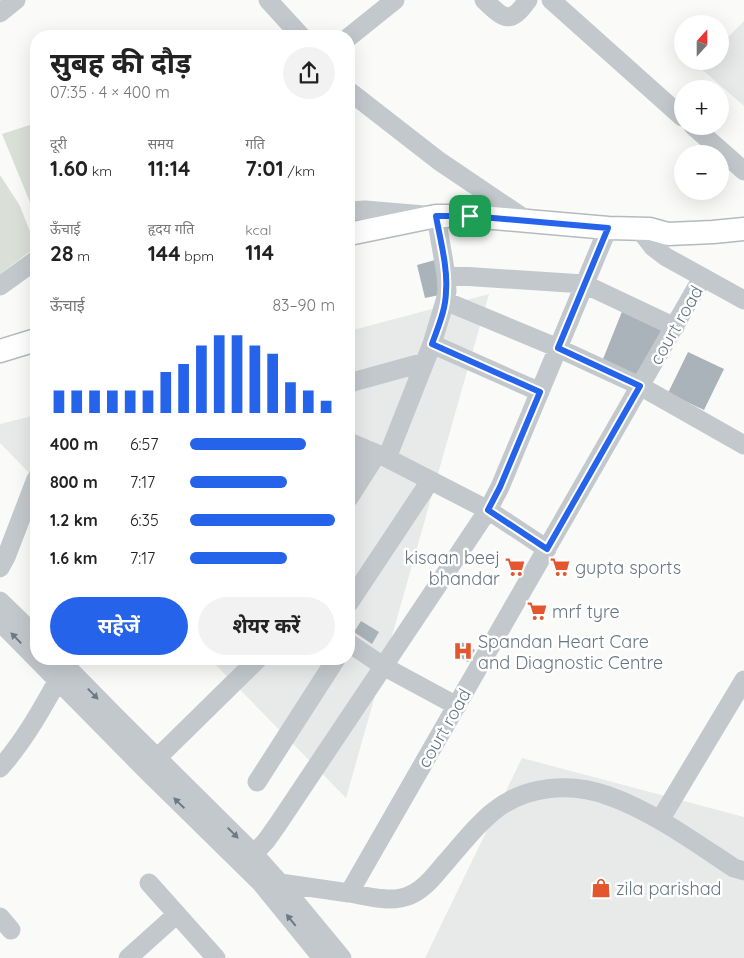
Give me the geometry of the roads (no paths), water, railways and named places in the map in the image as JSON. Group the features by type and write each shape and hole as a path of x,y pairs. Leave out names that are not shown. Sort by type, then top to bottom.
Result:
{"main road":[{"path":"355,233 436,216 470,216 608,228 644,229 668,234 744,229"},
{"path":"644,229 668,223 744,216"},
{"path":"0,351 30,342"}],"street":[{"path":"0,13 16,0"},
{"path":"268,0 295,30"},
{"path":"355,32 395,0"},
{"path":"484,0 499,13 507,17 512,17 517,13 528,0"},
{"path":"551,0 674,110"},
{"path":"355,96 439,161 528,221"},
{"path":"703,135 744,171"},
{"path":"355,211 436,216 446,275 445,301 425,362 369,451 355,484"},
{"path":"248,859 266,841 278,824 488,510 500,487 608,228"},
{"path":"644,229 653,247 666,257 744,300"},
{"path":"0,286 30,264"},
{"path":"446,275 584,284 675,327"},
{"name":"court road","path":"348,893 702,278"},
{"path":"445,301 558,348 640,386 744,445"},
{"path":"0,343 30,334"},
{"path":"432,344 540,392"},
{"path":"355,381 425,362"},
{"path":"355,460 369,451"},
{"path":"369,451 488,510 547,549"},
{"path":"355,595 430,481"},
{"path":"0,568 30,495"},
{"path":"0,601 30,630"},
{"path":"0,622 30,645"},
{"path":"355,647 384,666 457,706"},
{"path":"151,764 252,665"},
{"path":"257,782 332,665"},
{"path":"0,768 31,728 61,668 151,764 248,859 280,883 342,958"},
{"path":"660,820 744,680"},
{"path":"261,883 280,883 390,899 409,896 424,886 494,810 515,798 547,788 578,788 609,796 640,809 734,868 744,871"},
{"path":"248,859 261,883 322,958"},
{"path":"148,883 216,958"},
{"path":"128,958 177,914"}],"place":[{"name":"kisaan beej bhandar","path":"515,567"},
{"name":"gupta sports","path":"560,567"},
{"name":"mrf tyre","path":"537,611"},
{"name":"Spandan Heart Care and Diagnostic Centre","path":"463,651"},
{"name":"zila parishad","path":"601,888"}]}
